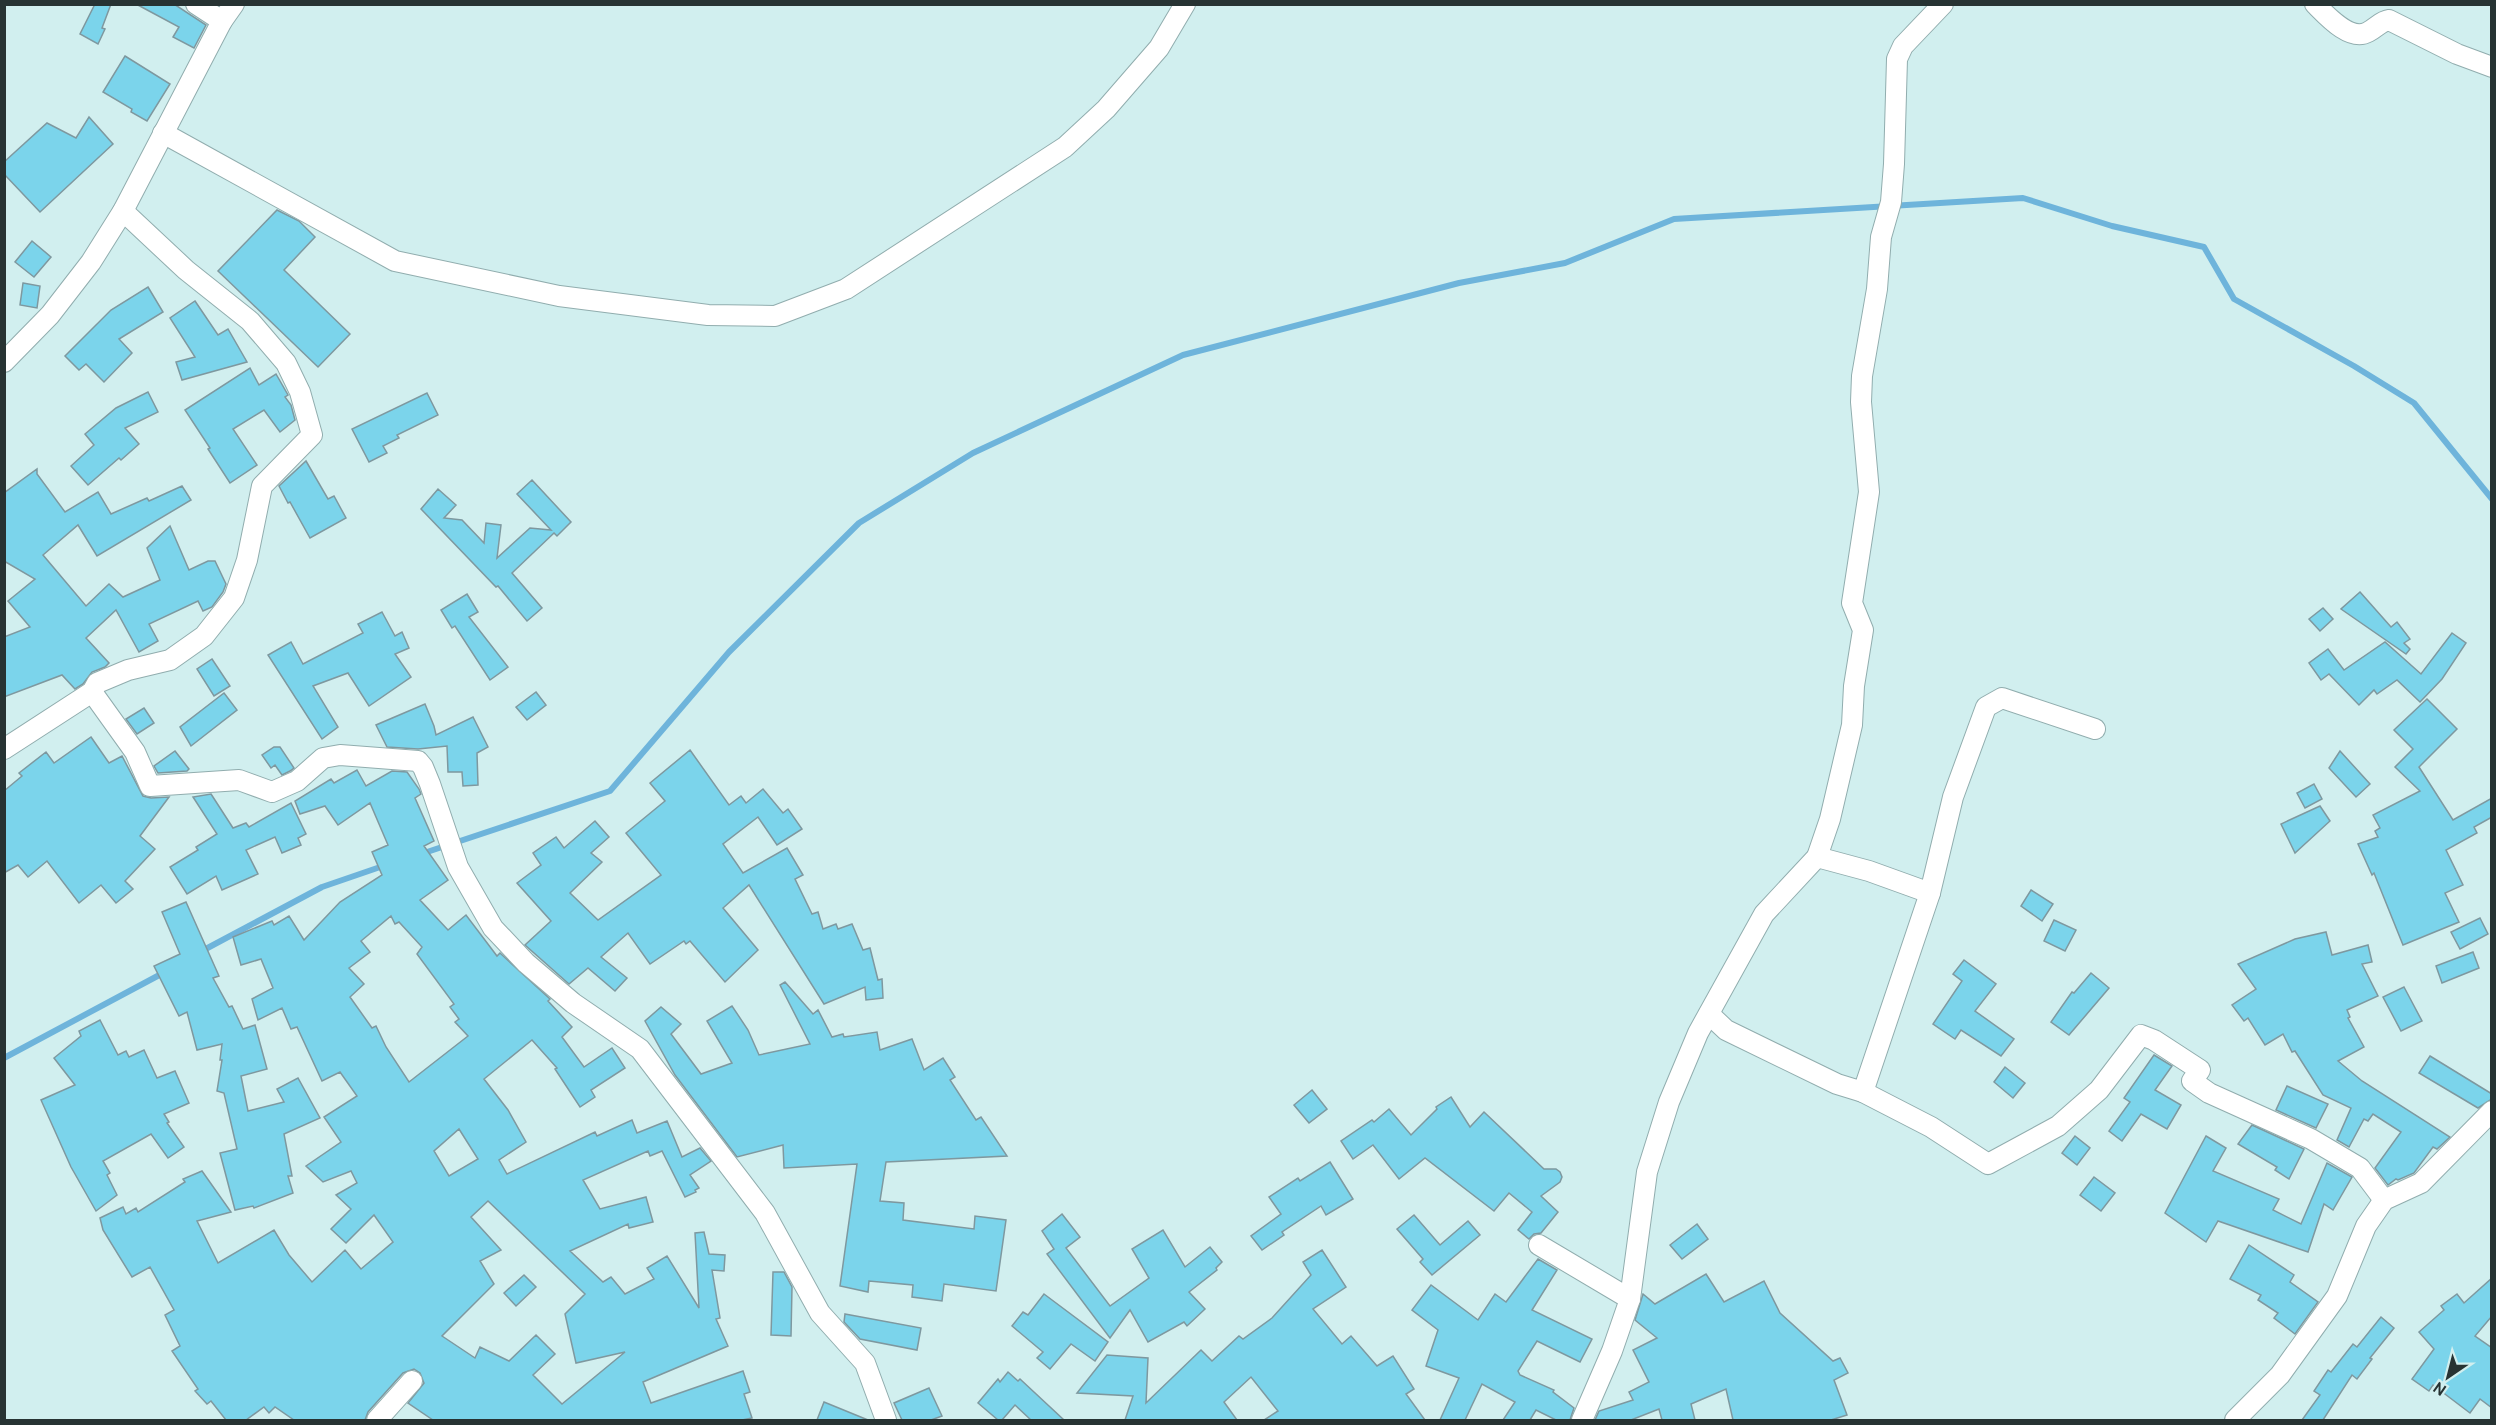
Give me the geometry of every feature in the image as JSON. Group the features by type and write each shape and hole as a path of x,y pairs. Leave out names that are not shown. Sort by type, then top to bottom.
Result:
{"street":[{"path":"196,4 222,21"},
{"path":"4,362 50,315 92,261 123,211 222,21 234,4"},
{"path":"163,133 395,261 559,296 708,315 775,316 846,289 1065,147 1106,109 1159,48 1185,4"},
{"path":"1582,1420 1630,1299 1647,1172 1669,1102 1698,1033 1764,914 1817,857 1830,819 1852,725 1854,686 1863,630 1852,603 1869,492 1861,402 1862,376 1877,289 1881,237 1891,202 1897,59 1903,46 1943,4"},
{"path":"2315,4 2350,33 2359,35 2367,33 2385,20 2389,20 2457,54 2492,67"},
{"path":"4,749 92,692 97,683 128,670 170,660 204,636 234,598 247,560 262,486 312,435 300,392 286,363 250,321 186,270 123,211"},
{"path":"92,692 135,752 150,786 239,780 272,792 297,781 323,758 340,755 418,761 430,784 458,867 493,928 526,963 573,1003 640,1049 765,1213 820,1313 865,1363 886,1420"},
{"path":"1863,1092 1929,893 1953,797 1986,707 2002,698 2095,729"},
{"path":"1817,857 1869,871 1929,893"},
{"path":"1709,1014 1726,1030 1837,1084 1863,1092 1931,1127 1988,1164 2058,1126 2099,1090 2142,1035 2154,1040 2200,1070 2192,1081 2209,1093 2311,1139 2360,1168 2384,1200"},
{"path":"2235,1420 2280,1375 2337,1296 2366,1226 2384,1200 2421,1183 2492,1111"},
{"path":"1539,1245 1630,1299"},
{"path":"377,1420 412,1381"},
{"path":"1593,1397 1593,1420"}],"building":[{"path":"95,4 111,4 102,28 105,29 98,44 80,34"},
{"path":"136,4 174,4 206,25 194,48 173,37 179,27"},
{"path":"125,56 170,84 147,121 103,92"},
{"path":"89,117 113,144 40,212 4,174 4,162 47,123 76,138"},
{"path":"277,210 299,221 315,237 284,270 350,334 318,367 218,271"},
{"path":"32,241 51,257 34,277 15,262"},
{"path":"23,283 40,286 37,308 20,305"},
{"path":"148,287 163,312 119,339 132,353 104,382 86,364 79,370 65,356 111,310"},
{"path":"195,301 218,335 228,329 247,362 182,380 176,362 195,357 170,318"},
{"path":"250,368 259,385 276,374 288,395 285,397 291,405 295,420 280,432 264,410 233,429 257,465 230,483 185,410"},
{"path":"148,392 158,412 125,428 139,444 88,485 71,466 94,445 85,434 116,408"},
{"path":"427,393 438,415 397,435 399,438 383,446 387,453 369,462 352,429"},
{"path":"306,461 328,499 334,496 346,518 310,538 279,486"},
{"path":"37,469 37,474 65,512 98,492 111,514 147,498 149,501 182,486 191,500 97,556 78,525 43,555 86,606 109,584 123,597 160,580 147,548 170,526 189,570 208,561 215,561 226,584 212,607 203,611 198,601 149,624 158,641 139,652 116,610 86,638 109,663 105,667 92,672 83,684 75,689 62,675 4,697 4,637 30,627 8,601 35,579 4,561 4,493"},
{"path":"532,480 571,522 557,536 554,533 512,573 542,608 527,621 498,586 496,587 421,509 438,489 456,505 444,518 462,520 484,543 486,523 501,525 497,558 530,528 551,530 517,494"},
{"path":"2360,592 2391,627 2397,622 2410,639 2404,643 2410,649 2406,654 2341,609"},
{"path":"467,594 478,612 469,617 508,667 490,680 455,626 452,628 441,610"},
{"path":"2323,608 2333,619 2320,631 2309,619"},
{"path":"382,612 395,636 402,632 409,648 395,654 411,677 369,706 348,673 313,686 338,727 322,739 268,655 291,642 303,664 363,633 358,624"},
{"path":"2452,633 2466,643 2442,679 2420,702 2397,680 2377,694 2374,690 2359,705 2329,674 2321,680 2309,663 2328,649 2344,670 2385,642 2421,674"},
{"path":"212,659 230,686 214,696 197,669"},
{"path":"536,692 546,705 527,720 516,707"},
{"path":"224,693 237,710 191,746 180,727"},
{"path":"2427,699 2457,729 2419,767 2453,820 2492,798 2492,817 2474,827 2477,833 2446,850 2463,885 2445,893 2459,922 2403,945 2374,873 2372,875 2358,844 2378,837 2375,831 2380,828 2373,815 2420,791 2395,767 2413,749 2394,730"},
{"path":"425,704 436,735 473,717 488,747 477,753 478,785 463,786 462,772 448,772 447,746 418,749 387,747 376,725"},
{"path":"144,708 154,723 137,734 126,719"},
{"path":"91,737 109,763 122,756 143,796 169,797 140,836 155,849 125,881 133,889 116,903 101,885 79,903 47,861 28,877 18,865 4,873 4,791 22,776 19,773 46,752 54,763"},
{"path":"274,747 280,747 294,768 282,775 275,765 271,768 262,755"},
{"path":"690,750 729,805 741,796 746,803 763,789 783,813 788,809 802,829 777,845 758,817 723,844 743,873 787,848 803,875 795,879 812,914 818,912 823,929 836,924 838,929 852,924 863,950 870,948 878,980 882,979 883,998 866,1000 865,987 824,1004 749,885 723,908 758,950 725,982 690,941 686,944 684,941 650,964 628,933 601,957 627,978 615,991 588,968 569,984 525,945 551,921 517,883 541,865 533,853 556,837 564,848 595,821 609,837 591,853 602,862 570,893 598,920 661,875 626,833 665,801 650,783"},
{"path":"175,751 189,769 158,773 154,766"},
{"path":"2340,751 2370,784 2356,797 2329,768"},
{"path":"357,770 366,786 392,771 407,772 421,794 415,798 434,841 424,846 448,880 420,900 448,930 466,915 497,956 500,953 550,999 548,1001 572,1027 562,1037 584,1067 612,1048 625,1068 591,1090 595,1097 580,1107 555,1069 557,1068 532,1040 484,1079 508,1110 526,1142 499,1160 507,1174 595,1132 597,1136 632,1120 637,1133 667,1121 682,1157 700,1148 711,1161 690,1175 699,1188 685,1197 662,1151 650,1156 648,1151 583,1180 600,1209 646,1197 653,1222 629,1228 628,1224 570,1251 603,1282 611,1277 625,1294 654,1279 647,1268 667,1256 699,1308 695,1233 704,1232 709,1254 725,1255 724,1271 712,1270 720,1318 716,1319 728,1346 643,1382 651,1403 743,1371 750,1392 744,1394 752,1418 742,1420 433,1420 408,1403 424,1383 420,1373 414,1369 403,1373 368,1412 365,1420 294,1420 275,1407 269,1413 264,1407 246,1420 226,1420 211,1401 207,1404 195,1391 198,1389 172,1351 180,1346 165,1315 174,1310 150,1267 132,1277 103,1230 100,1218 123,1207 126,1214 136,1208 138,1212 185,1182 183,1179 202,1171 231,1212 197,1221 218,1263 274,1230 289,1255 312,1282 345,1250 361,1269 393,1242 374,1215 346,1243 331,1229 351,1209 336,1195 357,1183 351,1171 323,1182 306,1166 341,1142 324,1117 357,1096 340,1072 322,1081 297,1027 291,1029 282,1008 258,1020 252,999 273,988 261,959 241,965 233,937 272,921 274,925 289,916 304,940 340,902 382,875 372,852 388,845 370,803 338,825 325,806 300,814 295,801 331,779 334,783","holes":["391,916 395,924 399,922 422,947 417,954 454,1004 450,1007 459,1019 455,1022 468,1036 409,1082 386,1047 376,1026 372,1028 350,997 364,984 349,968 370,952 361,941","459,1129 478,1159 449,1176 434,1151","488,1201 585,1294 565,1314 576,1363 625,1352 562,1404 533,1375 555,1354 536,1335 509,1361 480,1347 475,1358 442,1336 494,1284 480,1261 501,1250 471,1217"]},
{"path":"2314,784 2322,799 2305,808 2297,793"},
{"path":"211,794 233,828 246,823 249,827 291,803 306,834 298,838 301,845 282,853 275,837 246,850 258,874 222,890 216,876 187,894 170,867 198,850 196,847 217,834 193,797"},
{"path":"2320,806 2330,821 2295,853 2281,824"},
{"path":"2031,890 2053,904 2042,921 2021,906"},
{"path":"186,902 219,976 213,978 229,1007 232,1006 243,1029 255,1025 267,1069 241,1076 248,1111 284,1102 277,1089 298,1078 320,1118 284,1134 292,1176 288,1176 293,1193 254,1208 253,1206 235,1210 220,1153 237,1149 224,1093 217,1091 222,1044 197,1050 187,1012 179,1016 154,966 180,954 162,912"},
{"path":"2480,918 2488,934 2460,949 2451,932"},
{"path":"2054,920 2076,930 2065,951 2044,941"},
{"path":"2326,932 2332,955 2368,945 2372,962 2362,964 2378,996 2347,1010 2350,1017 2348,1018 2364,1047 2338,1061 2362,1081 2450,1137 2437,1149 2433,1147 2414,1173 2396,1179 2388,1185 2375,1168 2401,1132 2373,1114 2368,1121 2364,1119 2349,1147 2337,1140 2351,1108 2323,1095 2295,1051 2292,1052 2283,1034 2265,1045 2248,1018 2244,1021 2232,1005 2256,989 2238,964 2295,939"},
{"path":"2473,952 2479,968 2442,983 2436,966"},
{"path":"1964,960 1996,984 1975,1011 2014,1039 2001,1056 1961,1030 1955,1039 1933,1024 1962,981 1953,974"},
{"path":"2091,973 2109,988 2069,1035 2051,1022 2072,992 2074,993"},
{"path":"785,982 813,1014 818,1010 832,1037 877,1032 880,1050 912,1039 924,1070 943,1058 955,1077 950,1080 976,1120 981,1117 1007,1156 886,1162 880,1201 904,1203 903,1220 974,1229 975,1216 1006,1220 996,1291 944,1284 942,1301 912,1297 913,1285 869,1281 868,1292 840,1286 857,1164 784,1168 783,1145 737,1157 675,1075 645,1021 661,1007 681,1024 671,1034 701,1074 732,1063 707,1021 732,1006 748,1030 759,1055 810,1044 780,985"},
{"path":"2404,987 2422,1021 2401,1031 2383,997"},
{"path":"100,1020 118,1055 126,1051 129,1057 144,1050 157,1078 175,1071 189,1103 164,1114 169,1122 167,1123 184,1147 168,1158 151,1134 103,1161 110,1173 107,1175 117,1195 96,1211 71,1167 41,1100 75,1085 54,1058 81,1036 79,1031"},
{"path":"2154,1055 2172,1066 2155,1090 2181,1105 2167,1129 2141,1114 2122,1141 2109,1131 2130,1102 2124,1098"},
{"path":"2430,1056 2492,1094 2492,1099 2478,1108 2419,1073"},
{"path":"2005,1067 2025,1083 2013,1098 1994,1082"},
{"path":"2287,1086 2328,1104 2316,1128 2276,1110"},
{"path":"1312,1090 1327,1109 1309,1123 1294,1105"},
{"path":"1451,1097 1470,1127 1484,1112 1544,1169 1556,1169 1560,1172 1562,1177 1560,1182 1541,1196 1558,1212 1541,1233 1534,1234 1529,1239 1518,1230 1532,1212 1509,1193 1494,1211 1425,1158 1399,1179 1373,1145 1353,1159 1341,1141 1372,1120 1374,1122 1389,1109 1411,1135 1437,1109 1436,1107"},
{"path":"2252,1125 2304,1149 2289,1179 2275,1170 2277,1167 2238,1144"},
{"path":"2075,1136 2090,1148 2077,1165 2062,1153"},
{"path":"2206,1136 2226,1148 2213,1171 2279,1199 2273,1210 2301,1224 2327,1163 2352,1177 2333,1210 2324,1204 2308,1252 2218,1221 2206,1242 2165,1213"},
{"path":"1330,1162 1353,1199 1326,1215 1321,1206 1282,1232 1284,1235 1262,1250 1251,1236 1281,1214 1269,1197 1298,1178 1300,1181"},
{"path":"2094,1177 2115,1193 2101,1211 2080,1195"},
{"path":"1062,1214 1080,1237 1066,1248 1110,1306 1149,1278 1132,1249 1163,1230 1185,1267 1210,1247 1222,1262 1216,1268 1217,1270 1189,1292 1205,1309 1187,1326 1184,1322 1148,1342 1130,1310 1110,1338 1047,1254 1054,1249 1042,1231"},
{"path":"1414,1215 1440,1245 1468,1221 1480,1235 1432,1275 1420,1262 1423,1259 1397,1229"},
{"path":"1697,1224 1708,1239 1682,1259 1670,1245"},
{"path":"2249,1245 2294,1275 2290,1282 2318,1302 2295,1334 2274,1318 2278,1313 2258,1300 2261,1295 2230,1279"},
{"path":"1322,1250 1346,1287 1313,1309 1342,1344 1351,1336 1377,1366 1393,1356 1414,1389 1406,1394 1425,1420 1264,1420 1278,1411 1251,1377 1224,1402 1237,1420 1125,1420 1133,1396 1077,1393 1107,1355 1148,1358 1146,1403 1201,1350 1212,1361 1239,1336 1243,1339 1272,1318 1311,1275 1303,1262"},
{"path":"1538,1259 1557,1270 1532,1310 1592,1339 1580,1362 1537,1341 1518,1371 1520,1375 1554,1390 1553,1392 1574,1408 1570,1420 1556,1420 1536,1410 1530,1420 1503,1420 1515,1402 1482,1384 1465,1420 1440,1420 1459,1378 1426,1366 1438,1330 1412,1310 1431,1285 1478,1320 1495,1294 1506,1302"},
{"path":"773,1272 784,1272 792,1287 791,1336 771,1335"},
{"path":"1706,1274 1724,1302 1764,1281 1780,1313 1833,1361 1840,1358 1848,1373 1834,1380 1847,1415 1831,1420 1733,1420 1726,1389 1691,1404 1695,1420 1662,1420 1659,1409 1631,1420 1595,1420 1599,1411 1633,1400 1629,1392 1649,1382 1633,1350 1657,1338 1635,1320 1643,1294 1655,1304"},
{"path":"524,1275 536,1287 516,1306 504,1293"},
{"path":"2492,1278 2492,1316 2475,1336 2492,1348 2492,1408 2480,1399 2470,1413 2433,1385 2429,1391 2412,1379 2434,1349 2419,1332 2444,1310 2441,1306 2457,1294 2464,1303"},
{"path":"1044,1294 1108,1342 1095,1361 1071,1344 1050,1369 1037,1358 1043,1352 1012,1326 1023,1312 1028,1315"},
{"path":"845,1314 921,1328 917,1350 860,1339 844,1322"},
{"path":"2381,1317 2394,1328 2370,1358 2372,1359 2357,1379 2352,1375 2323,1420 2302,1420 2320,1395 2314,1391 2328,1370 2331,1372 2353,1344 2357,1347"},
{"path":"1008,1372 1018,1381 1020,1379 1064,1420 1031,1420 1015,1405 1002,1420 998,1420 978,1403 998,1379 1000,1382"},
{"path":"929,1388 942,1416 931,1420 902,1420 894,1403"},
{"path":"824,1402 868,1420 817,1420"}],"waterway":[{"path":"421,854 610,791 729,652 859,523 973,453 1183,355 1459,283 1565,263 1674,219 2023,198 2112,226 2204,247 2234,299 2354,366 2414,403 2492,499"},
{"path":"200,952 322,887 386,865"},
{"path":"4,1058 165,972"}]}
